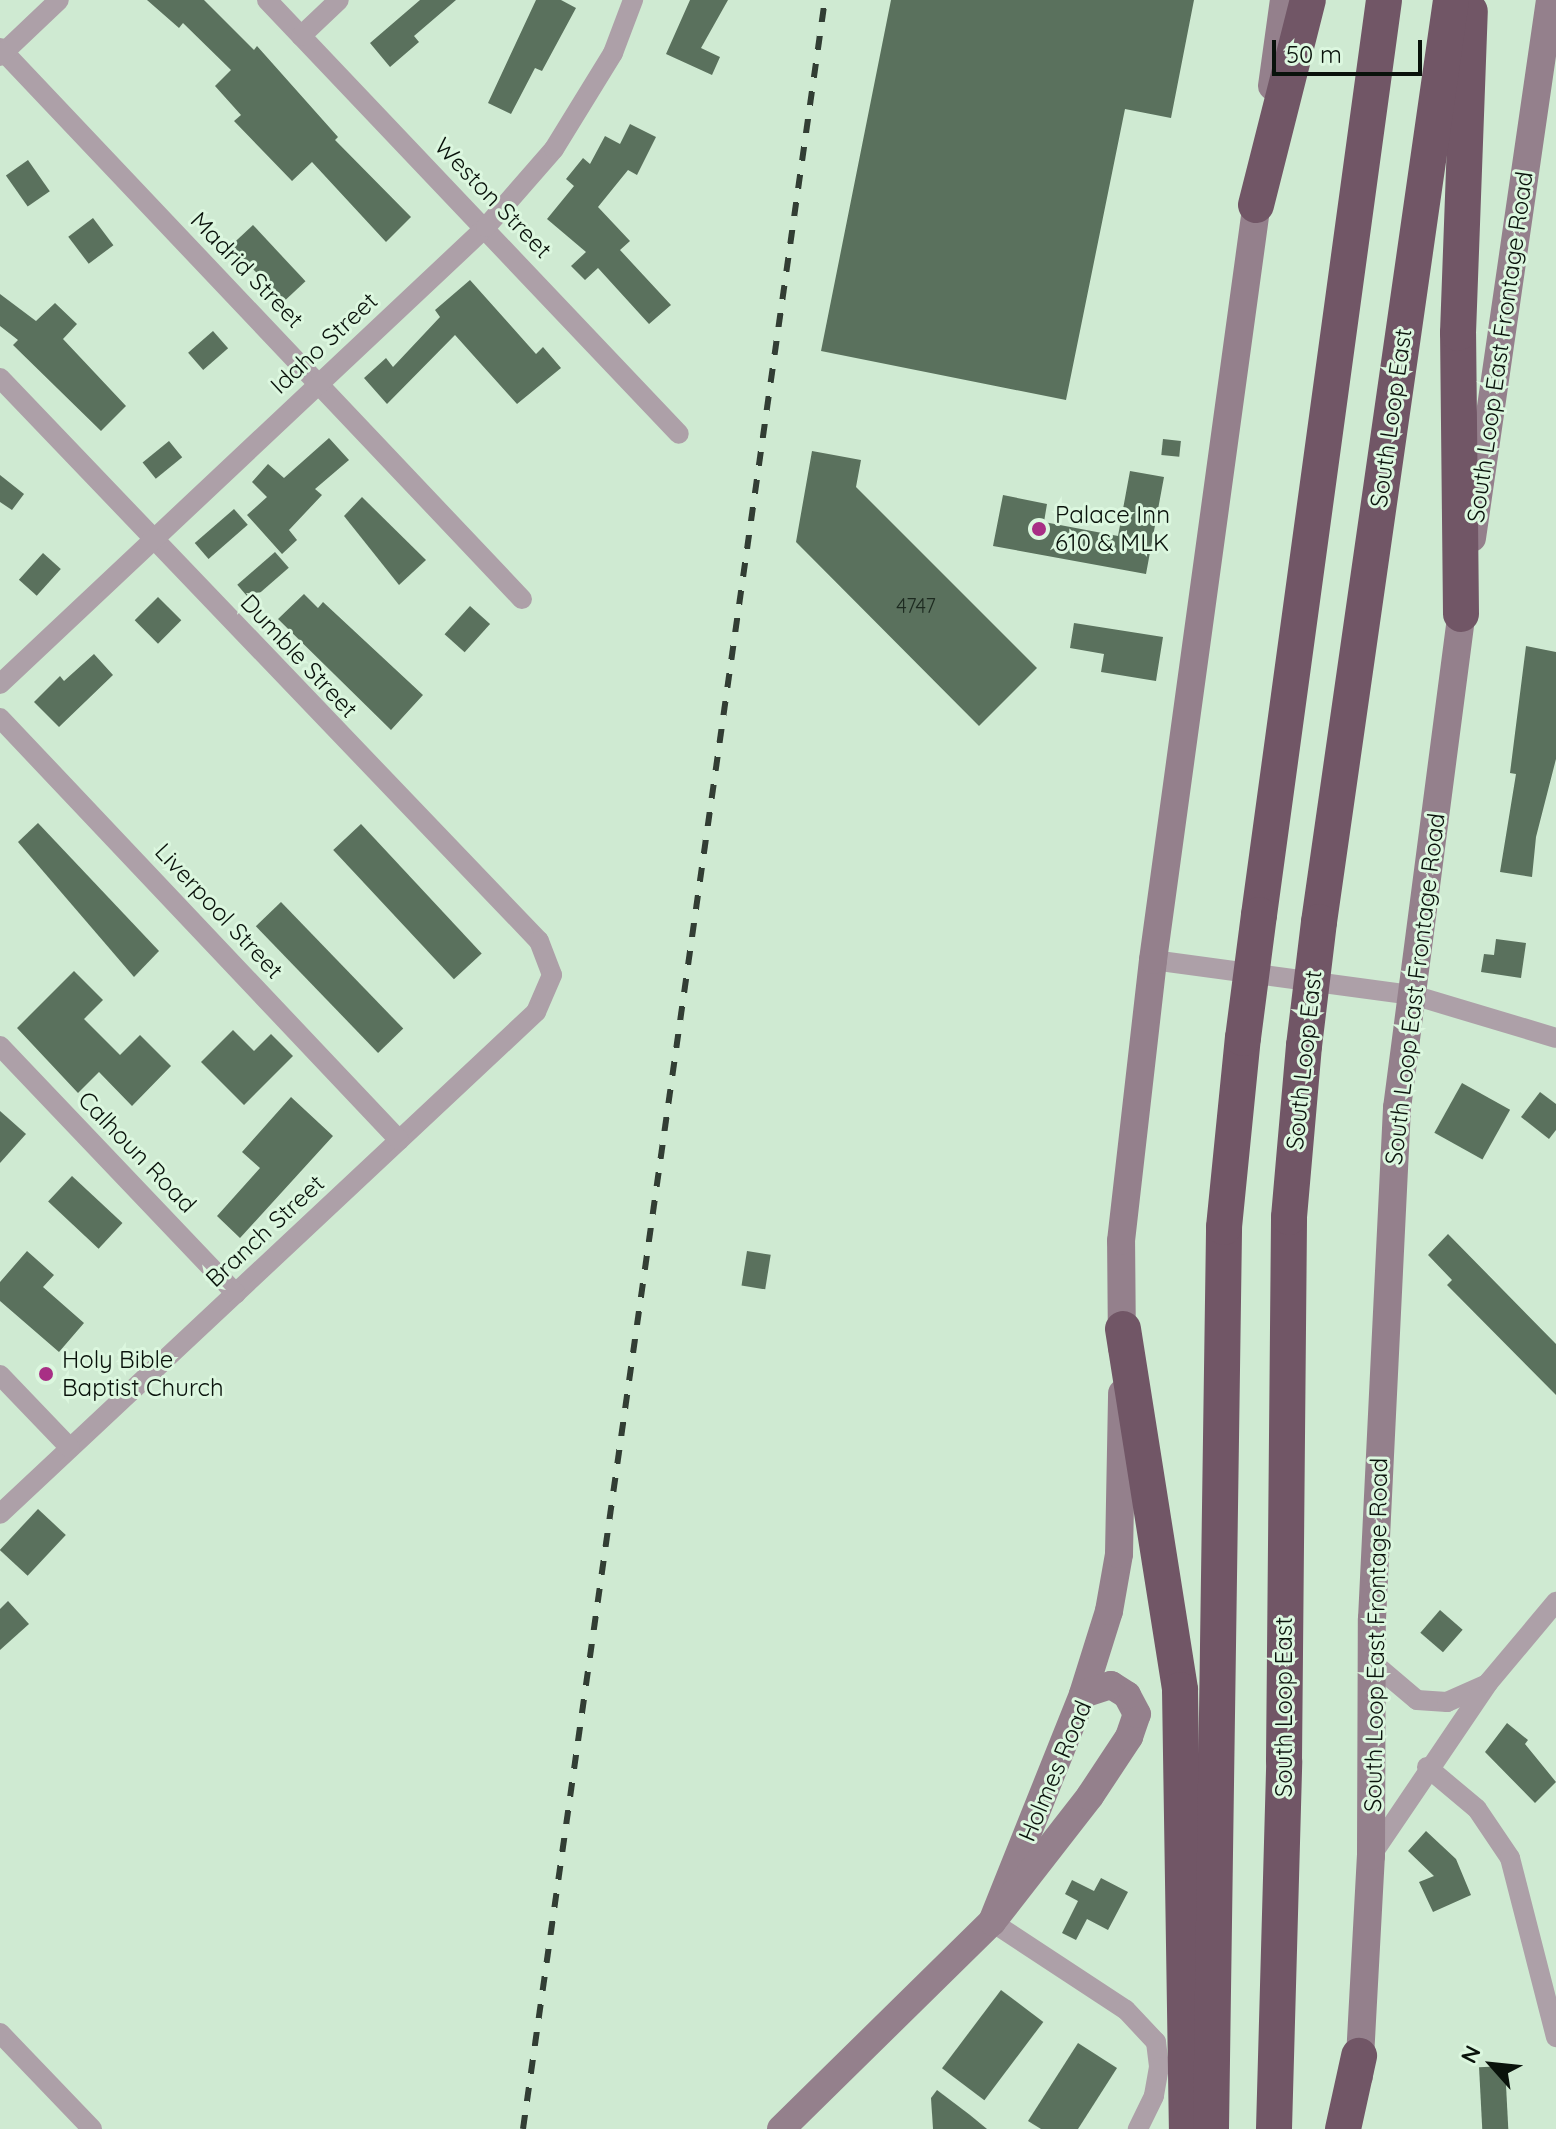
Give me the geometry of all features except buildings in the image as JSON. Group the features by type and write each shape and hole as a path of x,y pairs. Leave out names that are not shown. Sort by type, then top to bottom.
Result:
{"highway":[{"path":"1256,205 1308,0"},
{"path":"1211,2129 1224,1227 1259,915 1384,0"},
{"name":"South Loop East","path":"1274,2129 1284,1761 1289,1217 1319,922 1451,0"},
{"path":"1461,614 1458,333 1471,0"},
{"path":"1123,1329 1180,1690 1187,2129"},
{"path":"1357,2128 1359,2056"}],"main road":[{"path":"1083,1694 1109,1611 1119,1554 1123,1329 1121,1241 1153,960 1284,0"},
{"name":"South Loop East Frontage Road","path":"1359,2056 1371,1856 1372,1662 1397,1108 1461,614 1550,0"},
{"name":"Holmes Road","path":"781,2129 992,1922 1129,1737 1137,1714 1127,1695 1111,1685 1083,1694 992,1922"}],"street":[{"path":"1,52 59,0"},
{"name":"Weston Street","path":"267,0 486,227 679,434"},
{"path":"301,36 339,0"},
{"name":"Idaho Street","path":"0,684 486,227 561,137 613,53 633,0"},
{"name":"Madrid Street","path":"1,52 319,382 522,599"},
{"name":"Dumble Street","path":"0,378 539,941 552,975"},
{"name":"Liverpool Street","path":"0,718 399,1140"},
{"path":"1153,960 1413,995 1556,1038"},
{"name":"Branch Street","path":"0,1514 536,1012 552,975"},
{"name":"Calhoun Road","path":"0,1046 236,1294"},
{"path":"0,1375 70,1448"},
{"path":"1371,1856 1427,1767 1488,1683 1556,1602"},
{"path":"1372,1662 1417,1700 1447,1702 1488,1683"},
{"path":"1427,1767 1477,1809 1510,1858 1556,2037"},
{"path":"992,1922 1126,2010 1156,2042 1159,2067 1154,2096 1138,2129"},
{"path":"0,2033 92,2129"}],"railway":[{"path":"523,2129 825,0"}],"place":[{"name":"Palace Inn 610 & MLK","path":"1039,529"},
{"name":"Holy Bible Baptist Church","path":"46,1374"}]}
